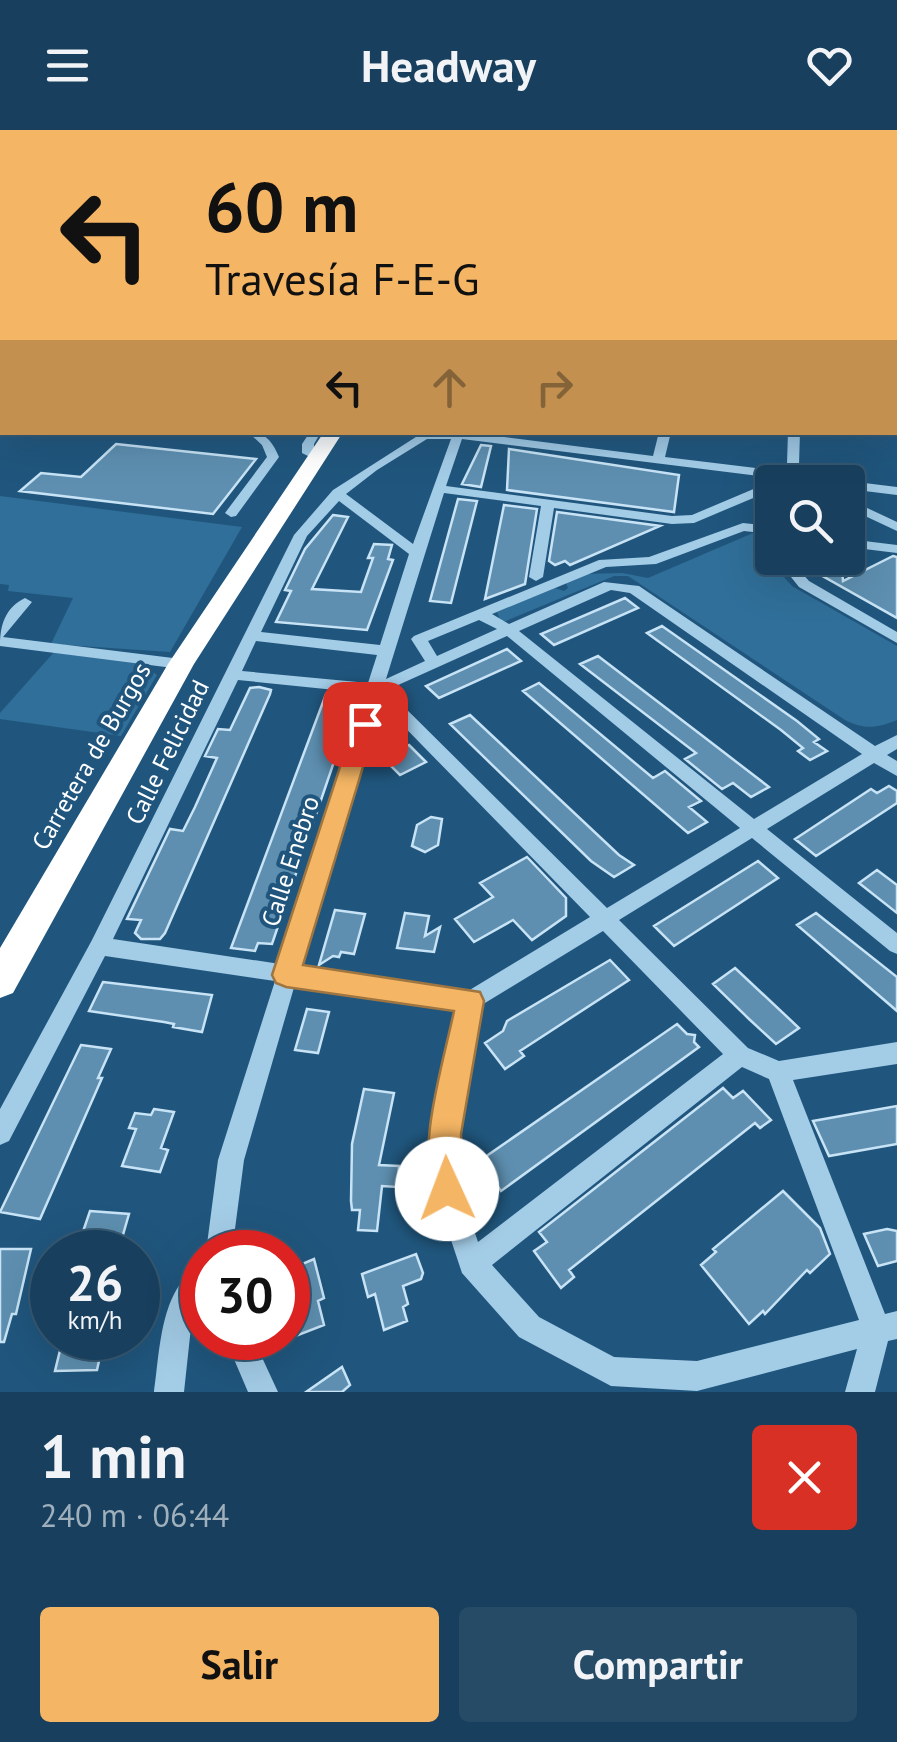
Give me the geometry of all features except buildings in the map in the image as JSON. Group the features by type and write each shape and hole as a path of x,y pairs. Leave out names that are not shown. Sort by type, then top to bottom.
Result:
{"highway":[{"name":"Carretera de Burgos","path":"0,982 182,664 300,484 324,438"},
{"name":"Carretera de Burgos","path":"212,616 285,486 324,438"}],"street":[{"path":"231,513 273,456 267,443 257,435"},
{"name":"Calle Felicidad","path":"0,1133 99,946 301,535 364,470 422,435"},
{"name":"Calle Enebro","path":"223,1230 231,1160 416,553 441,490 450,435"},
{"path":"468,435 540,439 755,472"},
{"path":"658,460 664,435"},
{"path":"793,465 794,435"},
{"path":"865,487 897,491"},
{"path":"441,490 676,520 694,518 755,494"},
{"path":"337,494 416,553"},
{"path":"536,577 548,503"},
{"path":"865,512 897,528"},
{"path":"676,520 698,544"},
{"path":"434,663 419,639 604,563 657,567 698,544 743,527 755,528"},
{"path":"865,545 897,548"},
{"path":"796,575 804,584 897,638"},
{"path":"233,675 376,689 609,585 634,588 897,770"},
{"path":"0,632 25,602"},
{"path":"480,614 509,630 897,944"},
{"path":"252,636 388,650"},
{"path":"0,641 182,664"},
{"path":"376,689 740,1055 778,1072 897,1052"},
{"path":"99,946 470,1001 897,741"},
{"path":"470,1001 446,1134 447,1189 472,1262 529,1327 611,1371 697,1376 887,1328"},
{"path":"472,1262 740,1055"},
{"path":"778,1072 887,1328 860,1392"},
{"path":"170,1392 180,1312"},
{"path":"249,1360 263,1392"}],"shaded area":[{"path":"0,496 242,527 170,652 51,644 73,598 8,591 9,585 0,584"},
{"path":"755,533 755,575 784,575 792,586 897,646 897,720 871,727 845,720 628,576 614,576 501,623 497,612 555,588 564,591 568,588 566,583 586,574 622,573 648,578"},
{"path":"55,651 139,661 157,675 121,736 0,719 0,713"}],"route":[{"path":"365,724 286,975 470,1001 446,1134 447,1189"}]}
